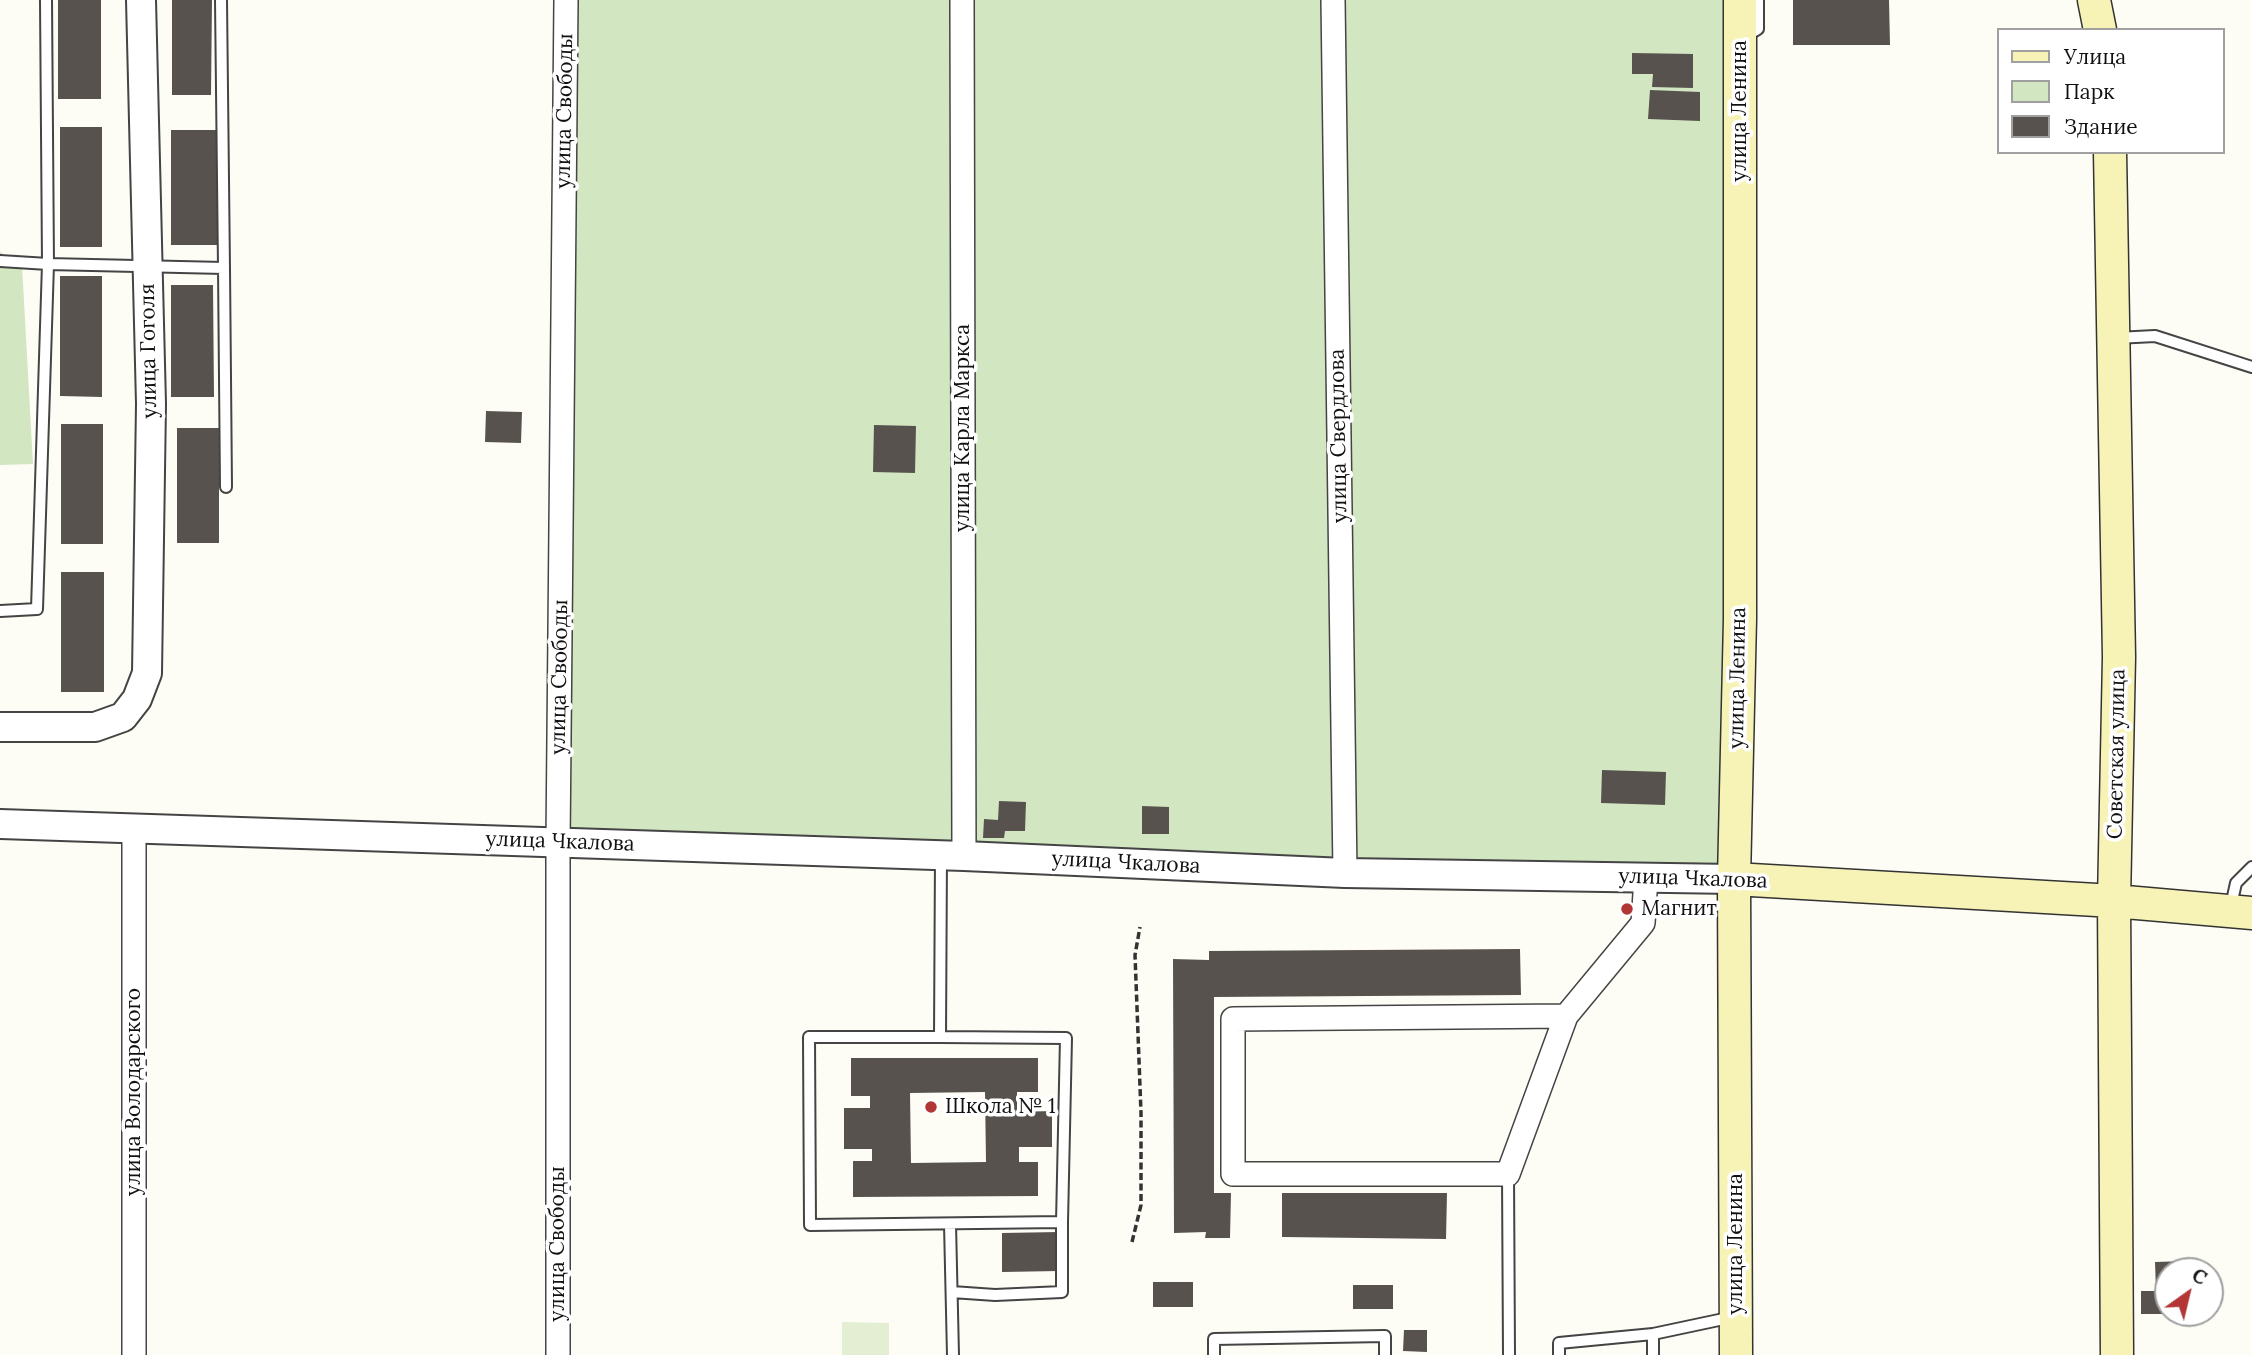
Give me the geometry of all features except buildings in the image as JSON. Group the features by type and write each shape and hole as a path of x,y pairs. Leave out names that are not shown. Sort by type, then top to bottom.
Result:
{"main road":[{"name":"улица Ленина","path":"1736,1355 1734,879 1740,619 1740,0"},
{"path":"2094,0 2100,28"},
{"name":"Советская улица","path":"2110,154 2119,657 2114,901 2117,1355"},
{"name":"улица Чкалова","path":"1734,879 2114,901 2241,913"}],"street":[{"name":"улица Гоголя","path":"0,727 95,727 123,717 137,699 147,673 151,404 142,0"},
{"name":"улица Свободы","path":"558,1355 558,842 566,0"},
{"name":"улица Карла Маркса","path":"953,856 962,0"},
{"name":"улица Свердлова","path":"1333,0 1345,873"},
{"name":"улица Чкалова","path":"0,824 953,856 1345,873 1734,879"},
{"name":"улица Володарского","path":"134,829 134,1355"},
{"path":"1566,1016 1233,1019 1233,1174 1508,1174 1566,1016 1643,923 1646,878"}],"lane":[{"path":"0,611 37,609 48,264 46,0"},
{"path":"221,0 226,486"},
{"path":"1740,40 1758,29 1758,0"},
{"path":"0,261 148,268 224,268"},
{"path":"2114,338 2155,337 2252,367"},
{"path":"940,1037 953,856"},
{"path":"2241,913 2235,883 2252,867"},
{"path":"952,1292 995,1295 1062,1292 1066,1038 810,1037 810,1225 1062,1222"},
{"path":"1508,1174 1510,1355"},
{"path":"950,1224 953,1355"},
{"path":"1559,1355 1559,1343 1653,1334 1736,1317"},
{"path":"1653,1334 1653,1355"},
{"path":"1214,1355 1214,1339 1385,1336 1385,1355"}],"path":[{"path":"1132,1242 1142,1205 1135,955 1140,927"}],"green space":[{"path":"566,0 1739,0 1734,879 558,842"},
{"path":"0,252 22,265 33,464 0,465"},
{"path":"842,1322 889,1323 889,1355 842,1355"}],"place":[{"name":"Магнит","path":"1627,909"},
{"name":"Школа № 1","path":"931,1107"}]}
